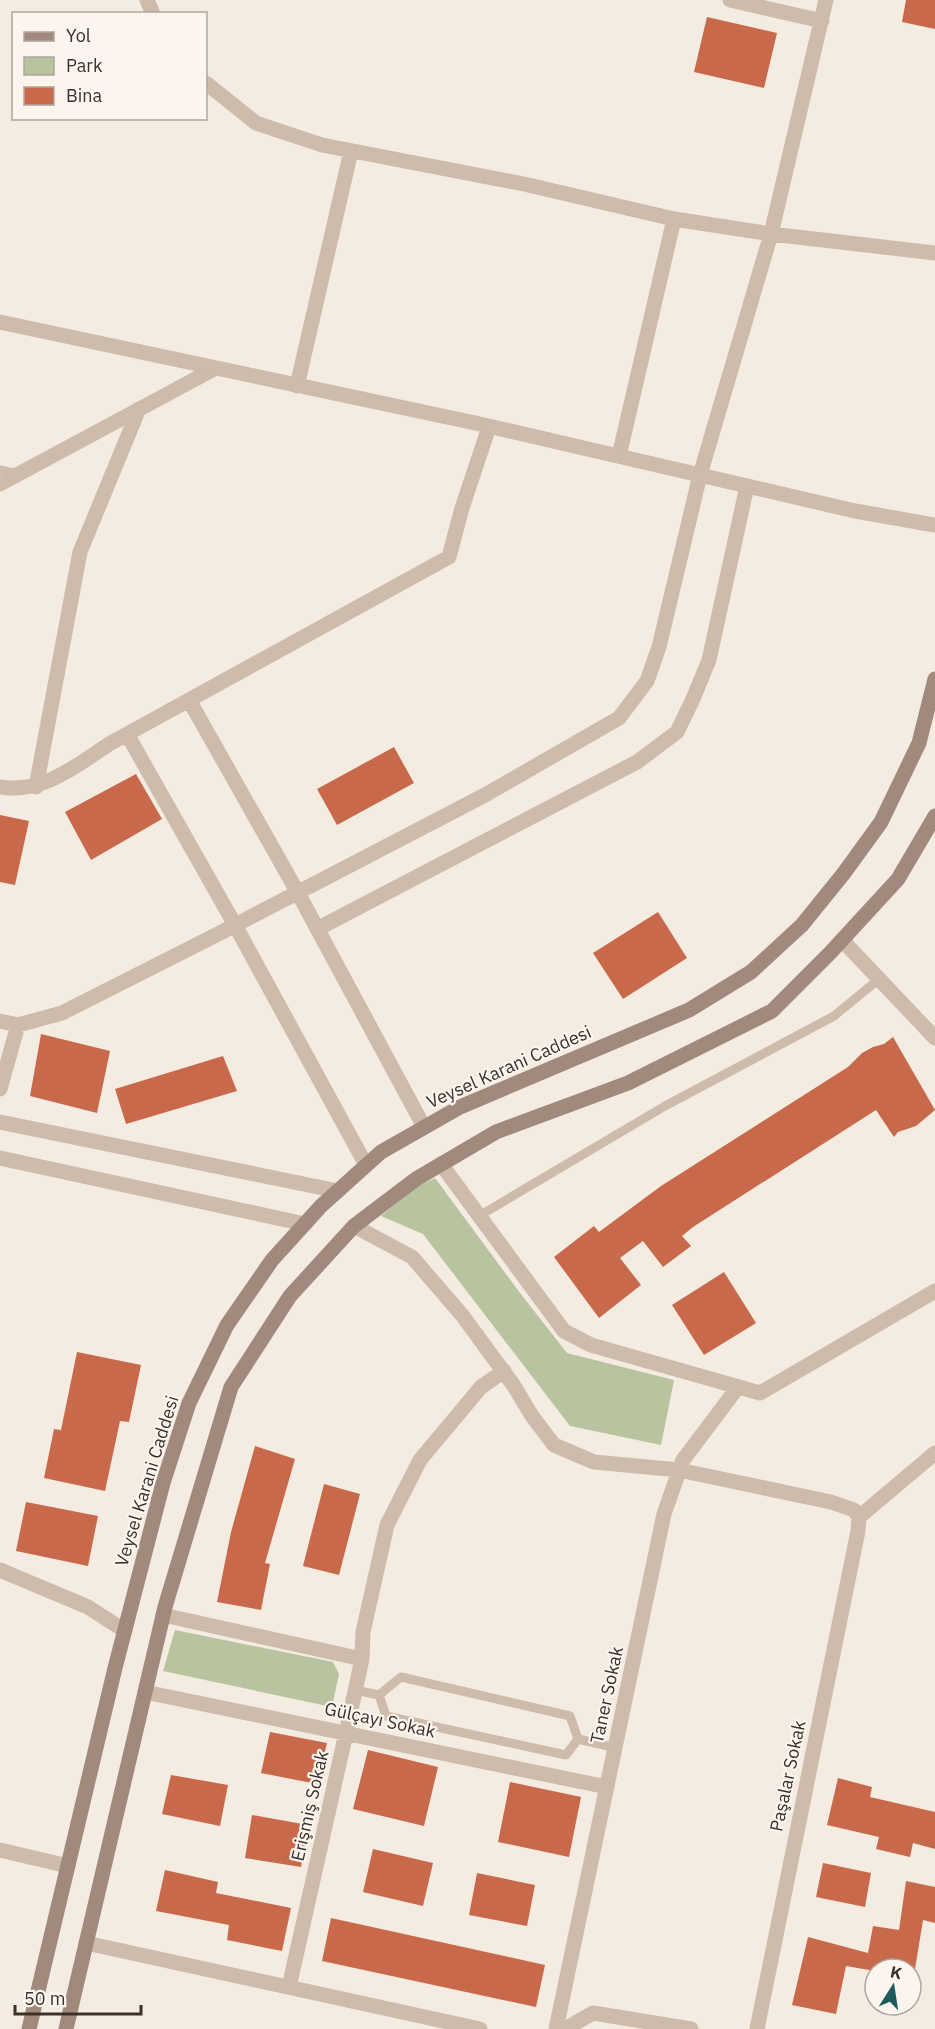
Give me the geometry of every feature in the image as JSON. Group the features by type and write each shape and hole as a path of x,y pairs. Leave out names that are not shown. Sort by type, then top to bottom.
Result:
{"main road":[{"name":"Veysel Karani Caddesi","path":"29,2029 163,1483 189,1403 227,1325 272,1260 304,1224 381,1152 460,1107 689,1010 751,972 801,925 844,873 881,822 919,743 935,679"},
{"path":"66,2029 163,1615 231,1387 290,1296 354,1226 416,1179 441,1164 496,1132 628,1083 772,1011 898,879 935,816"}],"street":[{"path":"729,0 822,21"},
{"path":"0,1021 18,1025 62,1012 298,893 485,795 619,718 647,681 659,647 700,475 771,234 826,0"},
{"path":"207,84 256,123 322,145 524,184 674,219 771,234 935,254"},
{"path":"297,386 351,151"},
{"path":"619,456 674,219"},
{"path":"0,322 489,427 855,510 935,525"},
{"path":"0,484 214,369"},
{"path":"36,787 80,552 139,409"},
{"path":"0,787 36,787 64,773 127,734 449,557 462,507 489,427"},
{"path":"317,929 637,762 677,732 709,660 747,486"},
{"path":"189,700 298,893 424,1127"},
{"path":"127,734 235,925 366,1165"},
{"path":"842,940 935,1038"},
{"path":"0,1089 18,1025"},
{"path":"0,1122 338,1191"},
{"path":"0,1158 304,1224"},
{"path":"441,1164 564,1331 591,1345 760,1393 935,1291"},
{"path":"354,1226 412,1257 462,1315 504,1371 554,1446 594,1462 679,1470 831,1502 854,1510 859,1524 935,1453"},
{"name":"Erişmiş Sokak","path":"289,1987 362,1659 363,1632 387,1526 420,1460 481,1387 504,1371"},
{"name":"Taner Sokak","path":"556,2029 664,1514 683,1460 738,1387"},
{"name":"Paşalar Sokak","path":"757,2029 859,1524"},
{"path":"0,1570 88,1607 125,1631"},
{"path":"163,1615 362,1659"},
{"name":"Gülçayı Sokak","path":"145,1692 607,1787"},
{"path":"0,1850 68,1866"},
{"path":"86,1943 480,2029"},
{"path":"565,2029 593,2013 691,2029"}],"lane":[{"path":"0,470 19,474"},
{"path":"479,1216 665,1106 834,1016 879,979"},
{"path":"379,1695 401,1677 570,1716 578,1739"},
{"path":"355,1690 379,1695"},
{"path":"379,1695 386,1716 521,1746 566,1755 578,1739"},
{"path":"578,1739 616,1748"}],"green space":[{"path":"435,1178 567,1353 674,1380 661,1445 570,1426 423,1234 381,1216 416,1187"},
{"path":"175,1630 333,1662 339,1674 332,1707 163,1671"}],"building":[{"path":"906,0 935,0 935,29 902,22"},
{"path":"707,17 777,33 764,88 694,72"},
{"path":"394,747 414,783 337,825 317,789"},
{"path":"136,774 162,819 91,860 65,812"},
{"path":"0,815 29,821 15,885 0,882"},
{"path":"658,912 687,958 623,999 593,953"},
{"path":"41,1034 110,1051 97,1113 30,1096"},
{"path":"893,1037 935,1110 916,1126 898,1132 894,1137 876,1110 693,1227 682,1236 691,1246 663,1267 643,1241 620,1258 641,1285 599,1318 554,1257 594,1226 599,1232 661,1186 848,1067 862,1053 884,1044"},
{"path":"223,1056 237,1091 126,1124 115,1089"},
{"path":"724,1272 756,1323 704,1355 672,1305"},
{"path":"77,1352 141,1365 129,1422 120,1421 105,1491 44,1478 54,1429 61,1430"},
{"path":"255,1446 295,1459 265,1563 270,1564 261,1610 217,1602 231,1532"},
{"path":"324,1484 360,1494 339,1575 303,1566"},
{"path":"26,1502 98,1516 88,1566 16,1551"},
{"path":"270,1732 327,1743 317,1784 261,1773"},
{"path":"368,1750 438,1767 424,1826 353,1809"},
{"path":"171,1775 228,1785 220,1826 162,1814"},
{"path":"838,1778 872,1787 870,1797 935,1812 935,1849 913,1843 910,1857 876,1849 879,1837 827,1825"},
{"path":"510,1782 581,1797 569,1857 498,1842"},
{"path":"252,1815 308,1825 301,1867 245,1858"},
{"path":"373,1849 433,1863 423,1906 363,1892"},
{"path":"823,1863 871,1873 865,1907 816,1897"},
{"path":"165,1870 218,1882 216,1893 291,1908 282,1951 227,1940 229,1925 156,1911"},
{"path":"477,1873 535,1885 527,1926 469,1915"},
{"path":"906,1881 935,1887 935,1923 923,1920 917,1957 863,1957 863,1969 846,1966 836,2014 792,2005 808,1937 868,1953 873,1926 899,1930"},
{"path":"331,1918 545,1965 536,2007 322,1961"}]}
